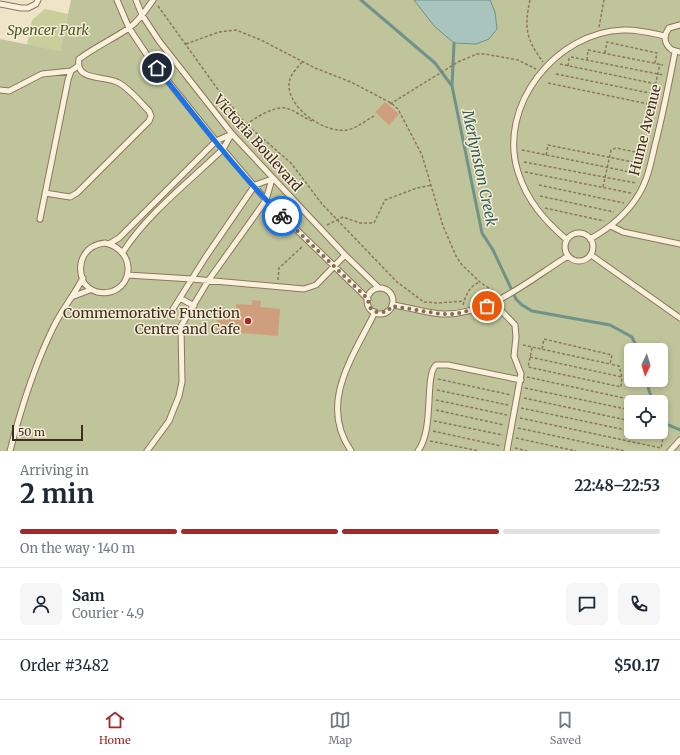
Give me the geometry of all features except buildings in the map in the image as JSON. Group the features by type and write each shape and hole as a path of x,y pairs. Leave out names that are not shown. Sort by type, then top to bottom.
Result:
{"lane":[{"path":"0,4 28,8 36,4 38,0"},
{"name":"Victoria Boulevard","path":"117,0 129,28 147,56 216,141 266,200 368,299"},
{"name":"Victoria Boulevard","path":"136,0 142,15 159,41 232,134 320,230 379,288"},
{"path":"45,193 70,197 77,192 149,121 151,116 149,111 126,88 118,82 88,76 81,73 78,66 79,59 89,51 129,28 142,15 153,0"},
{"path":"678,52 666,44 665,36 669,28 680,26"},
{"path":"567,240 551,226 533,206 517,171 514,149 518,118 524,99 546,67 561,52 580,41 599,34 621,30 636,30 665,36"},
{"name":"Hume Avenue","path":"590,239 613,225 632,205 639,195 651,166 666,97 678,52"},
{"path":"0,90 9,91 42,74 71,71 78,66"},
{"path":"40,218 71,71"},
{"path":"109,244 119,238 216,141 232,134"},
{"path":"123,252 145,224 223,149 232,134"},
{"path":"173,309 255,186 272,179"},
{"path":"148,451 169,421 179,396 182,382 181,326 208,281 266,200 272,179"},
{"path":"613,225 623,232 680,244"},
{"path":"579,233 590,239 593,247 591,255 588,259 579,262 571,259 565,248 567,240 574,234 579,233"},
{"path":"74,296 90,290 106,293 114,291 121,286 126,280 128,263 121,249 109,244 97,244 90,247 82,260 83,278 90,290"},
{"path":"127,275 304,289 313,288 345,255"},
{"path":"591,255 680,318"},
{"path":"392,306 427,313 461,313 500,300 568,256"},
{"path":"10,451 22,403 35,370 55,325 74,296 83,278"},
{"path":"379,288 383,289 390,293 392,297 392,306 387,312 375,312 369,307 368,299 371,292 379,288"},
{"path":"180,298 194,306"},
{"path":"494,303 514,325 516,343 514,356 521,378 507,449"},
{"path":"351,451 340,432 336,410 337,397 344,375 375,312"},
{"path":"418,451 425,439 431,399 430,378 434,367 439,364 521,378"},
{"path":"670,451 680,440"}],"path":[{"path":"153,0 219,91 246,124 291,164 322,204 397,282 422,300 438,304 464,301"},
{"path":"530,0 526,22 528,40 546,67"},
{"path":"604,0 599,34 607,42 657,53 655,63"},
{"path":"186,44 219,32 236,30 261,40 302,62 351,82 390,103 398,109 427,166 443,226 456,256 462,265 480,282 494,291 500,300"},
{"path":"605,53 607,42"},
{"path":"587,60 588,50 663,65"},
{"path":"390,103 458,62 477,54 518,60 541,73"},
{"path":"568,66 569,56 663,75"},
{"path":"302,62 290,78 290,88 296,103 312,122"},
{"path":"560,64 656,84"},
{"path":"650,109 660,64"},
{"path":"556,74 666,97"},
{"path":"548,83 664,107"},
{"path":"232,134 256,117 267,112 285,108 327,128 345,130 357,126 374,116"},
{"path":"546,155 548,145 651,166"},
{"path":"603,188 611,150 616,148 653,155"},
{"path":"514,149 648,175"},
{"path":"524,162 644,184"},
{"path":"517,171 639,195"},
{"path":"320,230 336,219 343,217 360,223 374,223 385,200 417,188 432,185"},
{"path":"539,185 632,205"},
{"path":"540,196 624,214"},
{"path":"543,207 613,225"},
{"path":"278,287 279,268 308,241"},
{"path":"461,313 464,301 472,287 480,282"},
{"path":"542,349 544,339 611,353 610,364"},
{"path":"516,343 619,366 622,377 621,387 528,367 532,347"},
{"path":"530,357 622,377"},
{"path":"430,378 624,420"},
{"path":"521,378 624,398"},
{"path":"520,387 624,409"},
{"path":"430,388 624,430"},
{"path":"431,399 661,448"},
{"path":"430,409 626,451"},
{"path":"426,430 507,449 526,451"},
{"path":"425,439 479,451"},
{"path":"660,451 663,439"}],"green space":[{"path":"71,0 680,0 680,451 0,451 0,39 60,51"},
{"name":"Spencer Park","path":"45,9 68,14 60,51 27,45 32,20"}],"water":[{"path":"414,0 490,0 495,12 497,29 489,39 476,44 454,43 434,26"}],"waterway":[{"name":"Merlynston Creek","path":"361,0 435,63 452,86"},
{"name":"Merlynston Creek","path":"454,43 452,86 482,233 493,250 516,299 532,311 610,325 632,337 635,343"},
{"name":"Merlynston Creek","path":"648,387 651,395"},
{"name":"Merlynston Creek","path":"668,425 680,430"}],"way so far":[{"path":"282,216 368,299 369,307 375,312 383,313 387,312 392,306 400,306 427,313 455,314 487,306"}],"place":[{"name":"Commemorative Function Centre and Cafe","path":"248,321"}],"route":[{"path":"157,68 216,141 266,200 282,216"}]}
